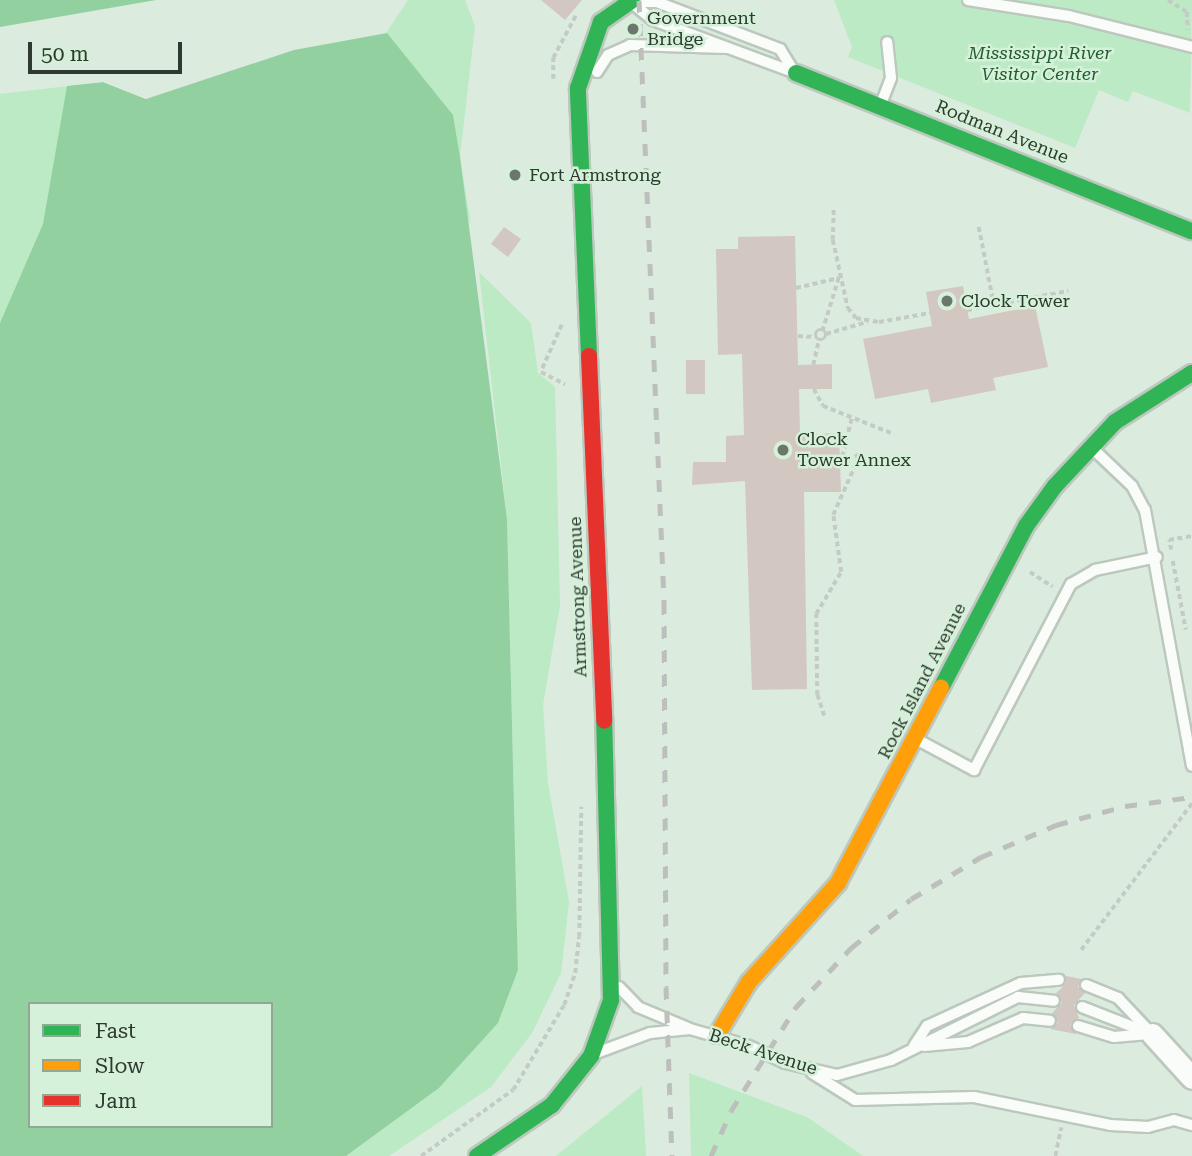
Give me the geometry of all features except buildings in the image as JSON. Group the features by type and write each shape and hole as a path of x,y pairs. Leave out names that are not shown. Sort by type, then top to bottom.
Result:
{"street":[{"name":"Armstrong Avenue","path":"477,1156 552,1105 591,1056 611,1000 613,977 578,117 579,78 601,22 615,8 632,1"},
{"name":"Rodman Avenue","path":"796,73 1192,231"},
{"name":"Rock Island Avenue","path":"717,1035 749,982 838,883 1007,557 1055,486 1115,422 1192,373"},
{"path":"1152,1034 1192,1078"}],"lane":[{"path":"968,0 1069,16 1190,46"},
{"name":"Rodman Avenue","path":"632,1 653,20 796,73"},
{"name":"Rodman Avenue","path":"632,1 657,2 780,49 796,73"},
{"path":"881,105 891,78 887,42"},
{"name":"Rodman Avenue","path":"578,117 601,63 618,49 645,45 726,48"},
{"path":"1090,446 1132,486 1145,510 1157,557 1192,766"},
{"path":"915,738 974,770 1064,594 1095,570 1157,557"},
{"name":"Beck Avenue","path":"613,977 638,1007 691,1029 717,1035 806,1069 837,1075 891,1060 914,1046 1018,997 1054,1001"},
{"path":"914,1046 927,1026 1021,983 1059,980"},
{"path":"1086,985 1118,998 1152,1034"},
{"path":"1082,1007 1152,1034"},
{"path":"914,1046 968,1042 1023,1018 1050,1021"},
{"path":"1078,1026 1114,1037 1152,1034"},
{"name":"Beck Avenue","path":"591,1056 618,1042 650,1032 691,1029"},
{"path":"806,1069 855,1100 974,1097 1110,1125 1148,1127 1174,1120 1192,1125"}],"path":[{"path":"1168,0 1187,12 1190,46"},
{"path":"554,91 553,58 581,9"},
{"path":"834,210 833,240 848,308 856,318 872,320"},
{"path":"979,227 994,305"},
{"path":"796,288 839,278 825,332 817,338 813,365"},
{"path":"967,310 1068,291"},
{"path":"797,336 817,338 825,332 872,320 930,313"},
{"path":"564,335 563,323 541,372 565,384"},
{"path":"565,372 566,397"},
{"path":"814,389 823,406 891,433"},
{"path":"824,716 817,695 816,614 841,572 833,514 860,454 840,465 852,416"},
{"path":"1185,630 1180,586 1169,540 1192,536"},
{"path":"1021,567 1064,594"},
{"path":"421,1156 513,1090 564,1005 575,972 579,937 581,795"},
{"path":"1081,950 1192,803"},
{"path":"1055,1156 1063,1116"}],"green space":[{"path":"408,0 465,0 475,26 460,157 471,225 386,33"},
{"name":"Mississippi River Visitor Center","path":"834,0 1192,0 1190,113 1133,91 1128,102 1099,90 1075,148 848,57 852,47"},
{"path":"103,82 0,464 0,94"},
{"path":"479,272 531,323 538,373 555,387 560,605 543,705 548,783 569,902 561,973 532,1033 491,1087 389,1156 346,1156 439,1088 498,1023 518,970 507,519"},
{"path":"689,1073 807,1117 863,1156 691,1156"},
{"path":"642,1086 646,1156 556,1156"}],"shaded area":[{"path":"0,0 156,0 0,27"},
{"path":"361,23 387,33 453,115 507,519 518,970 498,1023 439,1088 346,1156 0,1156 0,323 43,224 67,86 103,82 146,99 210,61"}],"pier":[{"path":"360,19 387,33 294,50 146,99 103,82 63,86 103,79 145,95 209,58"}],"railway":[{"path":"639,0 664,602 666,987 672,1156"},
{"path":"711,1156 731,1111 796,1007 851,948 911,899 981,857 1056,825 1125,806 1192,797"}],"traffic: fast":[{"path":"589,356 578,88 601,22 632,0"},
{"path":"796,73 1192,231"},
{"path":"941,688 1026,526 1055,486 1115,422 1192,373"},
{"path":"477,1156 552,1105 591,1056 611,1000 604,721"}],"traffic: slow":[{"path":"717,1035 749,982 838,883 941,688"}],"traffic: jam":[{"path":"589,356 604,721"}],"place":[{"name":"Government Bridge","path":"633,29"},
{"name":"Fort Armstrong","path":"515,175"},
{"name":"Clock Tower","path":"947,301"},
{"name":"Clock Tower Annex","path":"783,450"}]}
